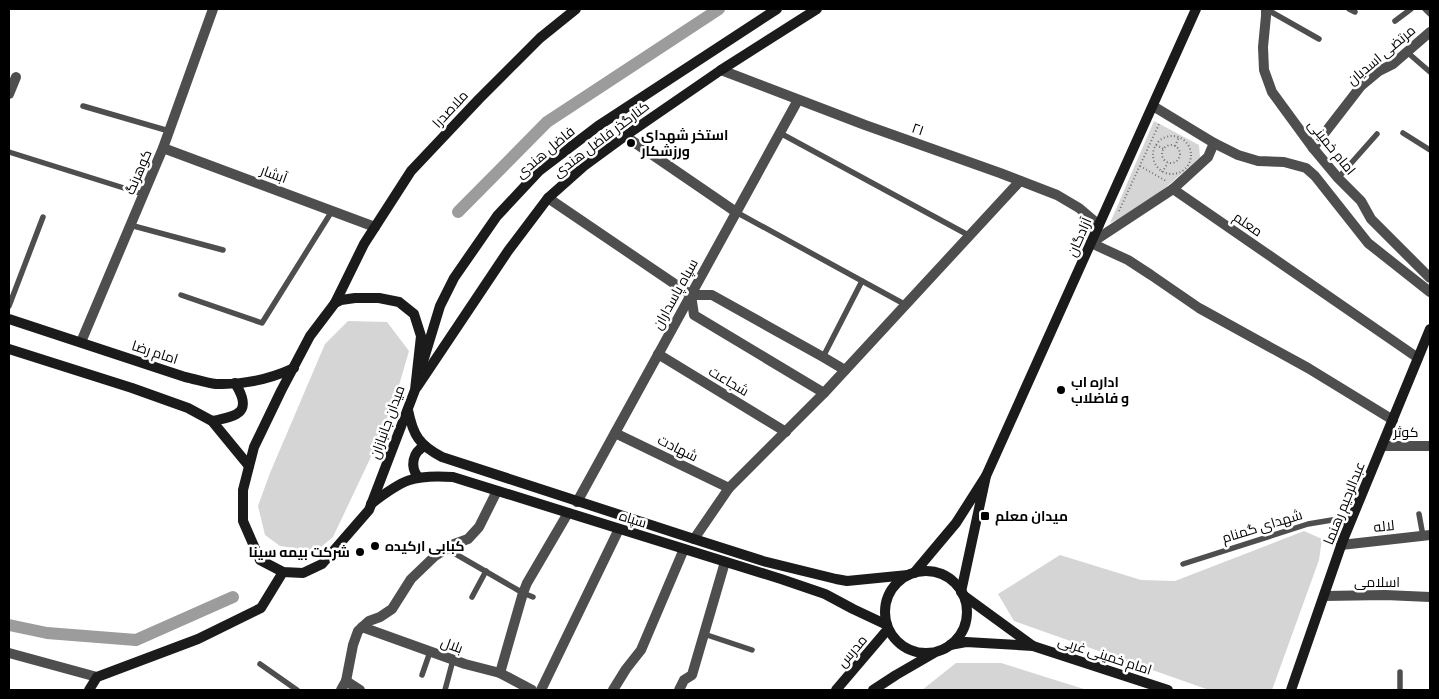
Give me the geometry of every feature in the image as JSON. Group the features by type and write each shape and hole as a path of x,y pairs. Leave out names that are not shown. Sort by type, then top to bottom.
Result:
{"main road":[{"name":"ملاصدرا","path":"335,303 364,244 411,171 540,38 576,9"},
{"name":"فاضل هندی","path":"415,390 440,306 454,278 497,216 517,194 539,172 598,126 777,9"},
{"name":"کنارگذر فاضل هندی","path":"415,390 508,251 548,198 584,166 625,136 720,70 817,9"},
{"name":"آزادگان","path":"986,476 1196,9"},
{"name":"میدان جانبازان","path":"283,572 303,573 322,564 369,510 415,390 421,336 414,314 399,302 379,298 355,298 335,303"},
{"path":"89,690 97,677 198,639 261,608 283,572 260,560 243,521 243,490 254,447 310,336 335,303"},
{"name":"امام رضا","path":"9,319 185,377 215,384 235,383 278,375 294,368"},
{"name":"عبدالرحیم رهنما","path":"1292,690 1341,545 1430,329"},
{"path":"9,349 188,408 212,421 249,466"},
{"path":"212,421 234,417 241,410 244,401 235,383"},
{"name":"سپاه","path":"408,410 413,432 425,446 442,457 577,502 763,561 847,581 911,574"},
{"path":"418,477 414,473 414,458 418,450 425,446"},
{"path":"911,574 956,523 986,476"},
{"path":"962,593 986,476"},
{"name":"سپاه","path":"371,504 396,486 418,477 453,477 825,594 888,627"},
{"path":"873,690 950,645 960,636 965,624 966,604 962,593 951,579 930,571 911,574 900,580 892,588 887,598 885,608 888,627 894,638 912,651 926,653 938,651"},
{"name":"امام خمینی غربی","path":"962,593 1034,646"},
{"name":"مدرس","path":"836,690 888,627"},
{"name":"امام خمینی غربی","path":"950,645 966,642 1034,646 1168,690"}],"street":[{"name":"کوهرنگ","path":"81,342 163,148 213,9"},
{"name":"امام خمینی","path":"1266,9 1264,70 1272,92 1313,148 1338,178 1361,201 1371,219 1430,278"},
{"name":"مرتضی اسدیان","path":"1313,148 1361,86 1378,71 1393,64 1430,32"},
{"name":"۲۱","path":"720,70 1057,195 1079,208 1099,225"},
{"path":"9,94 16,77"},
{"name":"سپاه پاسداران","path":"577,502 798,100"},
{"path":"1153,106 1214,143 1238,155 1258,161 1284,162 1306,168 1315,176 1368,243 1430,292"},
{"path":"625,136 736,212"},
{"path":"1091,243 1176,187 1208,157 1214,143"},
{"name":"آبشار","path":"163,148 375,227"},
{"path":"694,539 729,488 824,393 1020,180"},
{"name":"معلم","path":"1176,187 1418,358"},
{"path":"548,198 691,295 712,295 824,356 845,370"},
{"path":"1091,243 1128,260 1199,308 1308,368 1392,420"},
{"path":"691,295 694,315 824,393"},
{"name":"شجاعت","path":"658,354 786,432"},
{"name":"شهادت","path":"615,433 729,488"},
{"name":"کوثر","path":"1382,446 1430,446"},
{"path":"341,690 346,681 353,644 358,631 368,621 380,617 392,609 411,579 435,556 468,539 479,527 497,491"},
{"path":"500,673 528,595 527,583 568,513"},
{"path":"541,690 619,529"},
{"name":"لاله","path":"1341,545 1426,535"},
{"path":"613,690 641,650 684,549"},
{"path":"680,690 684,680 692,675 725,562"},
{"name":"اسلامی","path":"1324,596 1385,595 1430,597"},
{"name":"بلال","path":"362,627 453,660 500,673 532,690"},
{"path":"9,653 97,677"},
{"path":"346,681 360,690"}],"lane":[{"path":"1266,9 1319,39"},
{"path":"1395,21 1410,9"},
{"path":"1425,9 1430,14"},
{"path":"1406,52 1430,72"},
{"path":"83,106 169,131"},
{"path":"780,133 970,236"},
{"path":"1403,133 1430,150"},
{"path":"1338,178 1377,134"},
{"path":"9,152 143,194"},
{"path":"181,295 262,323 332,211"},
{"path":"736,212 906,305"},
{"path":"9,306 44,217"},
{"path":"130,225 223,250"},
{"path":"824,356 862,281"},
{"path":"1419,514 1426,535"},
{"name":"شهدای گمنام","path":"1183,564 1308,524 1332,520 1350,522"},
{"path":"447,549 528,595"},
{"path":"472,597 486,571"},
{"path":"704,634 752,650"},
{"path":"422,675 430,652"},
{"path":"444,690 453,660"},
{"path":"260,664 297,690"},
{"path":"1400,672 1400,690"}],"path":[{"path":"1116,218 1164,113"},
{"path":"1166,136 1179,136 1189,145 1192,151 1192,158 1180,173 1168,174 1162,172 1154,162 1153,150 1156,145 1166,136"},
{"path":"1175,146 1179,136"},
{"path":"1156,145 1164,149"},
{"path":"1164,149 1169,146 1175,146 1179,150 1179,159"},
{"path":"1164,149 1163,157 1168,162 1176,162 1179,159"},
{"path":"1179,159 1189,164"},
{"path":"1162,172 1168,162"},
{"path":"1140,166 1176,187"}],"shaded area":[{"path":"1154,121 1199,145 1200,157 1147,202 1110,223"},
{"path":"348,321 387,322 409,351 395,399 369,461 333,537 316,551 280,546 265,535 258,506 270,473 325,344"},
{"path":"1304,531 1322,539 1319,560 1272,690 1209,690 1014,621 998,594 1060,555 1141,580 1175,581"},
{"path":"956,663 1001,663 1087,690 922,690"}],"waterway":[{"path":"458,212 547,122 719,9"},
{"path":"9,625 47,633 136,640 233,597"}],"place":[{"name":"استخر شهدای ورزشکار","path":"631,143"},
{"name":"اداره اب و فاضلاب","path":"1061,390"},
{"name":"میدان معلم","path":"985,516"},
{"name":"کبابی ارکیده","path":"375,546"},
{"name":"شرکت بیمه سینا","path":"360,552"}]}
